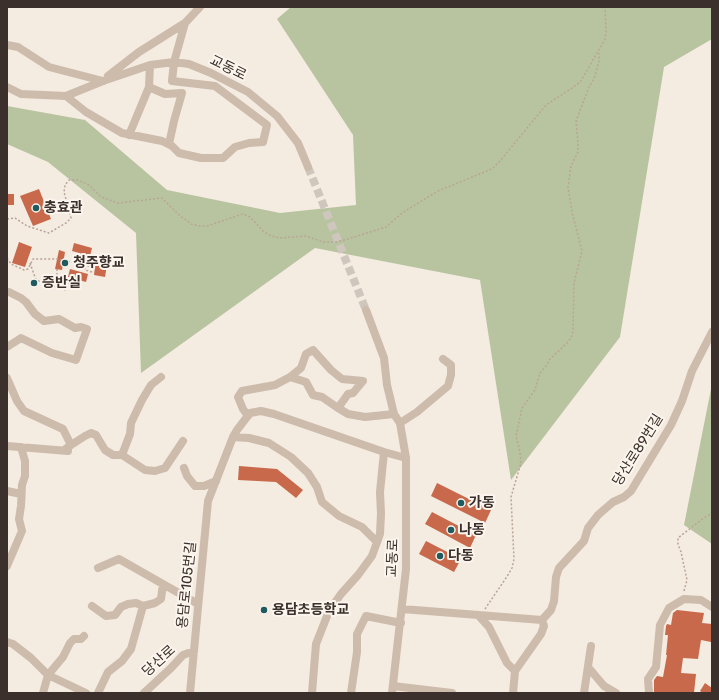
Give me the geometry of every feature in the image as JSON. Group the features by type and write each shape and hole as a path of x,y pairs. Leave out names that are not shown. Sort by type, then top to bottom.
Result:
{"street":[{"path":"7,45 18,48 49,67 102,81 139,52 185,23 198,8"},
{"path":"66,96 86,112 122,133 162,141 169,144 179,153 201,158 223,158 235,147 249,143 263,142 267,125 216,86 172,81 174,62 185,23"},
{"name":"교동로","path":"7,87 21,94 66,96 102,81 150,65 174,62 189,64 211,73 248,92 277,116 298,143 308,167"},
{"path":"129,135 149,87 150,65"},
{"path":"169,144 185,83"},
{"path":"149,87 165,94 182,93"},
{"path":"7,292 21,298 35,314 44,321 59,319 75,328 81,327 87,329 76,360 52,353 21,338 7,347"},
{"name":"교동로","path":"366,310 384,358 387,385 394,414 400,423 406,458 406,569 393,690"},
{"name":"당산로89번길","path":"513,693 515,671 541,634 544,626 542,620 551,610 554,601 556,577 559,568 584,541 588,528 598,516 613,502 624,497 631,491 658,449 671,425 682,401 692,371 712,332"},
{"path":"338,408 348,394 353,393 363,381 342,379 331,370 313,350 306,354 301,368 290,377 275,385 242,391 238,397 248,416 250,414 261,412 274,414 384,452 406,458"},
{"path":"400,423 417,412 448,386 451,375 450,365 443,359"},
{"path":"122,455 130,434 131,423 142,400 150,385 161,377"},
{"path":"290,377 306,382 313,395 322,397 348,414 365,417 394,414"},
{"path":"7,378 17,401 24,411 64,429 69,449"},
{"name":"용담로105번길","path":"190,693 208,501 233,437 248,416"},
{"path":"7,446 69,449 91,433 96,435 105,450 113,455 122,455 145,470 156,471 165,468 183,441"},
{"path":"233,437 249,438 269,443 291,457 308,473 317,487 322,502 339,516 362,527 377,542"},
{"path":"7,566 22,531 19,519 22,485 25,476 25,461 21,447"},
{"path":"312,693 316,644 329,611 372,556 380,534 380,492 384,452"},
{"path":"184,468 195,486 204,486 216,481"},
{"path":"7,491 21,494"},
{"path":"98,568 119,559 198,604"},
{"path":"92,606 106,616 115,615 121,608 128,604 136,603 143,606 161,599 163,584"},
{"path":"649,693 648,679 656,667 660,625 669,608 684,599 701,600 712,607"},
{"path":"98,693 108,672 122,661 131,649 143,606"},
{"path":"402,609 542,620"},
{"path":"480,614 489,627 507,663 515,671"},
{"path":"351,693 357,652 357,634 366,616 401,623"},
{"path":"43,693 48,675 63,657 70,643 74,639 81,639 84,636"},
{"path":"7,642 13,644 31,658 48,675 86,693"},
{"path":"584,693 591,646"},
{"name":"당산로","path":"144,693 183,655 194,651"},
{"path":"588,667 604,686 616,693"},
{"path":"393,690 452,693"}],"path":[{"path":"7,219 15,218 26,226 49,233 66,223 71,218 64,192 69,180 78,180 89,185 100,197 118,203 162,198 178,214 191,224 200,226 207,226 243,214 250,218 262,231 271,236 280,238 306,236 323,242 336,242 386,227 402,213 438,191 494,168 546,105 580,82 605,39 605,7"},
{"path":"480,614 508,575 513,564 514,537 511,497 521,463 516,436 522,408 535,390 540,374 550,360 572,336 574,283 582,251 576,222 572,212 568,187 571,166 578,152 576,121 589,87 594,79 599,61 599,51"},
{"path":"7,258 11,264 24,270 28,269 33,259 57,259 93,267"},
{"path":"92,272 85,270 86,260 94,262"},
{"path":"30,263 36,280 64,290 67,289 69,282 57,275 57,269"},
{"path":"680,602 687,580 678,544 678,538 684,532 712,513"}],"green space":[{"path":"291,7 712,7 712,39 664,67 620,337 511,480 480,280 315,248 141,373 136,233 48,162 7,144 7,106 85,120 167,190 280,213 356,205 353,135 277,19"},
{"path":"712,384 712,544 684,525"}],"building":[{"name":"충효관","path":"39,189 51,219 33,226 20,196"},
{"path":"7,194 14,194 14,205 7,205"},
{"path":"19,242 32,247 25,267 12,263"},
{"path":"74,243 92,248 90,256 72,251"},
{"path":"59,250 65,252 62,270 55,269"},
{"path":"96,257 108,259 105,277 94,275"},
{"path":"70,269 88,274 86,282 68,277"},
{"path":"239,466 277,469 303,490 296,498 276,482 238,480"},
{"name":"가동","path":"437,483 491,510 485,523 431,496"},
{"name":"나동","path":"432,512 476,535 470,548 425,524"},
{"name":"다동","path":"426,541 461,559 454,572 419,554"},
{"path":"677,610 704,613 702,623 712,624 711,642 701,640 698,659 683,658 681,673 696,674 694,693 654,693 654,680 657,676 663,677 667,655 668,635 665,635 666,626 667,624 671,625 673,613"},
{"path":"705,683 712,688 712,693 703,693 700,691"}],"tunnel":[{"path":"308,167 366,310"}],"place":[{"name":"충효관","path":"36,208"},
{"name":"청주향교","path":"65,263"},
{"name":"증반실","path":"34,283"},
{"name":"가동","path":"461,503"},
{"name":"나동","path":"451,530"},
{"name":"다동","path":"440,556"},
{"name":"용담초등학교","path":"264,610"}]}
